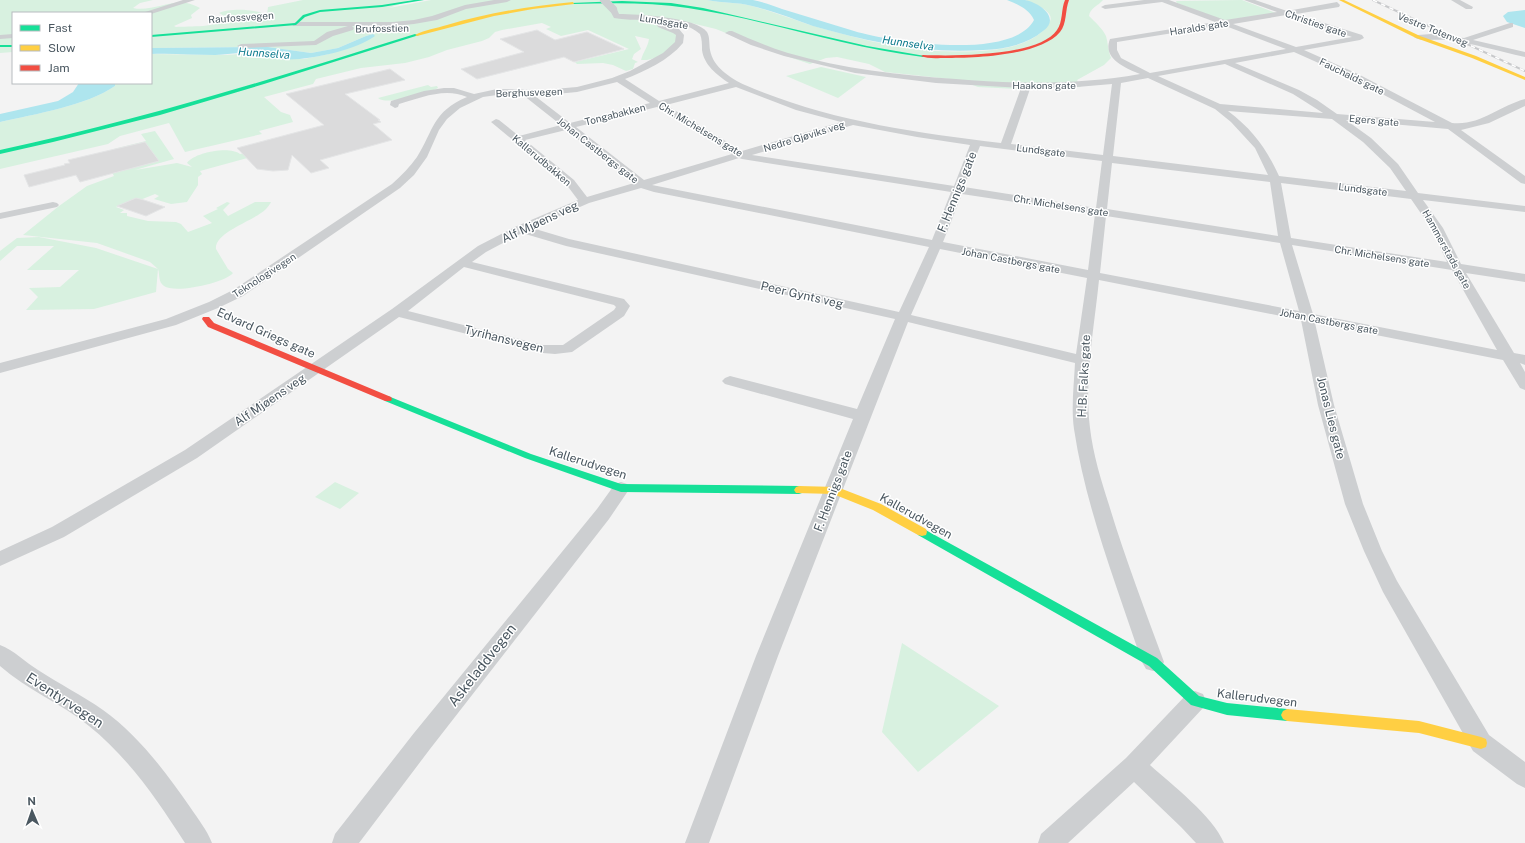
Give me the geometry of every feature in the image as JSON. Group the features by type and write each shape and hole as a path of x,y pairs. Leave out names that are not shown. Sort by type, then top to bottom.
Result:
{"main road":[{"path":"296,24 304,16 320,11 382,6 422,0"},
{"path":"0,152 65,138 159,114 278,79 453,24 522,9 606,2 669,4 722,12 875,51 915,56 951,57 1000,54 1042,42 1055,35 1060,28 1064,6 1067,0"},
{"name":"Vestre Totenveg","path":"1351,0 1425,38 1474,57"},
{"name":"Vestre Totenveg","path":"1337,2 1525,79"},
{"name":"Raufossvegen","path":"152,36 296,24"},
{"path":"0,46 12,46"},
{"name":"Edvard Griegs gate","path":"206,319 211,325 317,368"},
{"name":"Kallerudvegen","path":"317,368 411,409 528,456 621,488 834,490 877,507 1153,662 1196,700 1227,709 1419,727 1480,743"}],"street":[{"path":"149,12 191,0"},
{"path":"421,21 465,7 507,0"},
{"path":"604,0 615,12"},
{"path":"1106,8 1162,0"},
{"name":"Fauchalds gate","path":"1162,0 1294,49 1355,76 1450,126 1524,179"},
{"name":"Christies gate","path":"1248,0 1360,38"},
{"path":"1455,0 1469,7"},
{"name":"Haralds gate","path":"1148,74 1118,60 1113,53 1114,41 1336,5 1337,2"},
{"name":"Berghusvegen","path":"474,97 489,93 550,92 577,89 618,78 657,60 670,51 680,40 680,35 667,26 624,19 615,12"},
{"name":"Lundsgate","path":"615,12 675,21 698,29 705,36 707,54 712,64 737,84 793,106 851,122 920,135 976,143 1525,209"},
{"name":"Raufossvegen","path":"296,24 392,24 421,21"},
{"name":"Brufosstien","path":"241,46 316,43 330,34 341,30 423,26 425,24 421,21"},
{"path":"1465,41 1510,25"},
{"name":"Haakons gate","path":"729,33 795,57 856,70 917,79 1026,87 1073,86 1117,81 1148,74 1360,38"},
{"path":"0,37 12,36"},
{"path":"1425,38 1465,41 1525,55"},
{"name":"Hammerstads gate","path":"1224,62 1296,92 1337,117 1384,155 1394,166 1437,228 1456,267 1525,385"},
{"name":"Jonas Lies gate","path":"1148,74 1218,107 1234,120 1258,148 1275,179 1285,241 1307,317 1326,405 1355,508 1373,551 1390,586 1480,743 1525,776"},
{"name":"Chr. Michelsens gate","path":"618,78 742,156 1525,278"},
{"name":"H.B. Falks gate","path":"1117,81 1083,360 1081,392 1082,428 1092,478 1108,533 1153,662"},
{"name":"Tongabakken","path":"517,140 567,126 737,84"},
{"path":"1005,146 1026,87"},
{"path":"395,105 394,103 448,89 460,91 474,97"},
{"name":"Johan Castbergs gate","path":"526,93 643,185 654,189 1525,360"},
{"name":"Teknologivegen","path":"0,368 171,322 198,312 238,293 392,189 406,177 420,160 438,124 455,108 474,97"},
{"name":"Egers gate","path":"1218,107 1461,127 1486,122 1525,102"},
{"name":"Kallerudbakken","path":"496,122 570,182 585,201"},
{"name":"Nedre Gjøviks veg","path":"643,185 851,122"},
{"name":"F. Hennigs gate","path":"697,843 767,656 834,490 862,416 903,317 936,245 976,143"},
{"name":"Alf Mjøens veg","path":"0,560 58,532 191,454 397,312 462,263 482,250 521,229 585,201 643,185"},
{"path":"0,216 53,205"},
{"name":"Peer Gynts veg","path":"521,229 566,242 903,317 1083,360"},
{"name":"Tyrihansvegen","path":"397,312 543,349 555,350 567,349 619,313 623,306 619,302 462,263"},
{"path":"730,381 862,416"},
{"name":"Askeladdvegen","path":"344,843 603,514 621,488"},
{"name":"Eventyrvegen","path":"0,654 21,671 52,689 96,718 119,739 142,762 179,811 200,843"},
{"path":"1050,843 1134,766 1196,700"},
{"path":"1134,766 1190,818 1212,843"}],"green space":[{"path":"0,0 153,0 140,3 133,8 140,9 174,3 189,3 200,8 191,15 192,18 174,26 176,27 203,26 217,23 228,18 219,13 230,10 250,10 267,15 268,7 303,0 410,0 389,8 431,0 707,0 752,6 807,24 886,44 935,51 964,52 1015,46 1029,40 1041,32 1050,21 1051,17 1042,8 1025,0 1103,0 1093,9 1089,16 1105,33 1111,58 1104,65 1077,80 1081,87 1020,89 978,87 959,80 885,72 869,64 837,57 826,58 810,64 765,49 716,29 687,22 675,24 679,47 659,57 641,60 648,45 649,39 635,36 641,49 634,54 632,59 638,62 635,63 633,69 626,71 613,65 603,63 577,64 575,62 629,49 588,30 561,36 546,29 551,27 542,23 495,32 489,38 482,41 405,63 361,68 316,79 313,84 264,97 281,112 290,115 293,122 259,131 262,134 185,152 169,123 120,136 108,144 0,169 0,122 75,104 103,93 115,86 115,84 152,84 152,54 225,55 257,53 304,59 329,54 372,38 373,34 338,48 311,53 268,47 152,48 152,12 12,12 12,52 0,53"},
{"path":"1242,0 1276,13 1227,20 1218,19 1177,3 1176,1"},
{"path":"821,67 866,77 838,98 786,76"},
{"path":"428,85 431,87 437,86 438,88 397,100 389,101 378,98"},
{"path":"155,131 174,159 135,170 177,163 192,167 187,163 191,159 205,153 221,150 229,150 240,154 248,153 251,157 200,171 202,174 198,177 198,185 187,202 171,204 154,199 159,196 155,194 140,200 135,199 116,207 124,210 120,213 127,213 127,216 148,221 176,222 181,224 188,232 212,223 203,216 218,209 216,208 227,202 230,203 223,210 228,216 255,202 271,202 261,213 228,232 217,243 216,249 228,269 233,273 228,277 211,284 189,288 170,288 162,284 158,269 150,262 97,243 23,235 87,186 114,176 107,164 115,151 114,149 146,141 141,134"},
{"path":"39,237 96,248 158,269 156,292 94,309 26,310 38,297 29,288 60,287 79,270 27,270 54,246 17,246 0,261 0,251 17,238"},
{"path":"335,482 359,493 340,509 315,497"},
{"path":"902,643 999,706 918,772 882,732"}],"water":[{"name":"Hunnselva","path":"707,0 753,0 871,35 895,40 950,45 1002,41 1021,33 1034,20 1026,10 1007,0 1025,0 1037,4 1046,12 1050,21 1048,26 1036,36 1030,40 1015,45 999,49 961,51 940,50 897,46 876,42 813,26 752,6"},
{"path":"1525,10 1525,28 1507,22 1503,16 1508,12"},
{"name":"Hunnselva","path":"373,34 375,36 356,46 330,54 303,59 281,59 259,54 246,53 215,55 152,54 152,48 268,47 311,53 338,48"},
{"path":"78,84 115,84 115,86 103,93 75,104 0,122 0,114 58,101 73,92"}],"building":[{"path":"537,30 555,40 587,32 624,49 574,62 564,57 477,79 461,69 524,52 500,39"},
{"path":"390,69 405,80 345,94 380,120 378,120 381,122 373,124 392,140 320,160 329,168 311,173 292,155 288,170 273,171 257,169 237,148 324,125 286,94"},
{"path":"145,142 159,161 80,182 76,175 29,187 24,175 65,165 64,164 70,163 68,160"},
{"path":"136,198 165,207 146,216 117,206"}],"railway":[{"path":"1373,0 1525,71"}],"traffic: fast":[{"path":"152,36 296,24 304,16 320,11 382,6 422,0"},
{"path":"573,3 638,2 687,6 731,14 867,48 923,56"},
{"path":"0,152 106,128 158,114 417,35"},
{"path":"0,46 12,46"},
{"path":"388,399 528,456 621,488 799,490"},
{"path":"922,532 1153,662 1195,701 1227,709 1287,715"}],"traffic: slow":[{"path":"1341,0 1418,37 1474,57 1525,79"},
{"path":"417,35 494,14 533,7 573,3"},
{"path":"799,490 834,490 877,507 922,532"},
{"path":"1287,715 1419,727 1481,743"}],"traffic: jam":[{"path":"923,56 974,56 1032,47 1047,40 1058,32 1062,25 1064,8 1067,0"},
{"path":"206,319 211,325 388,399"}]}
